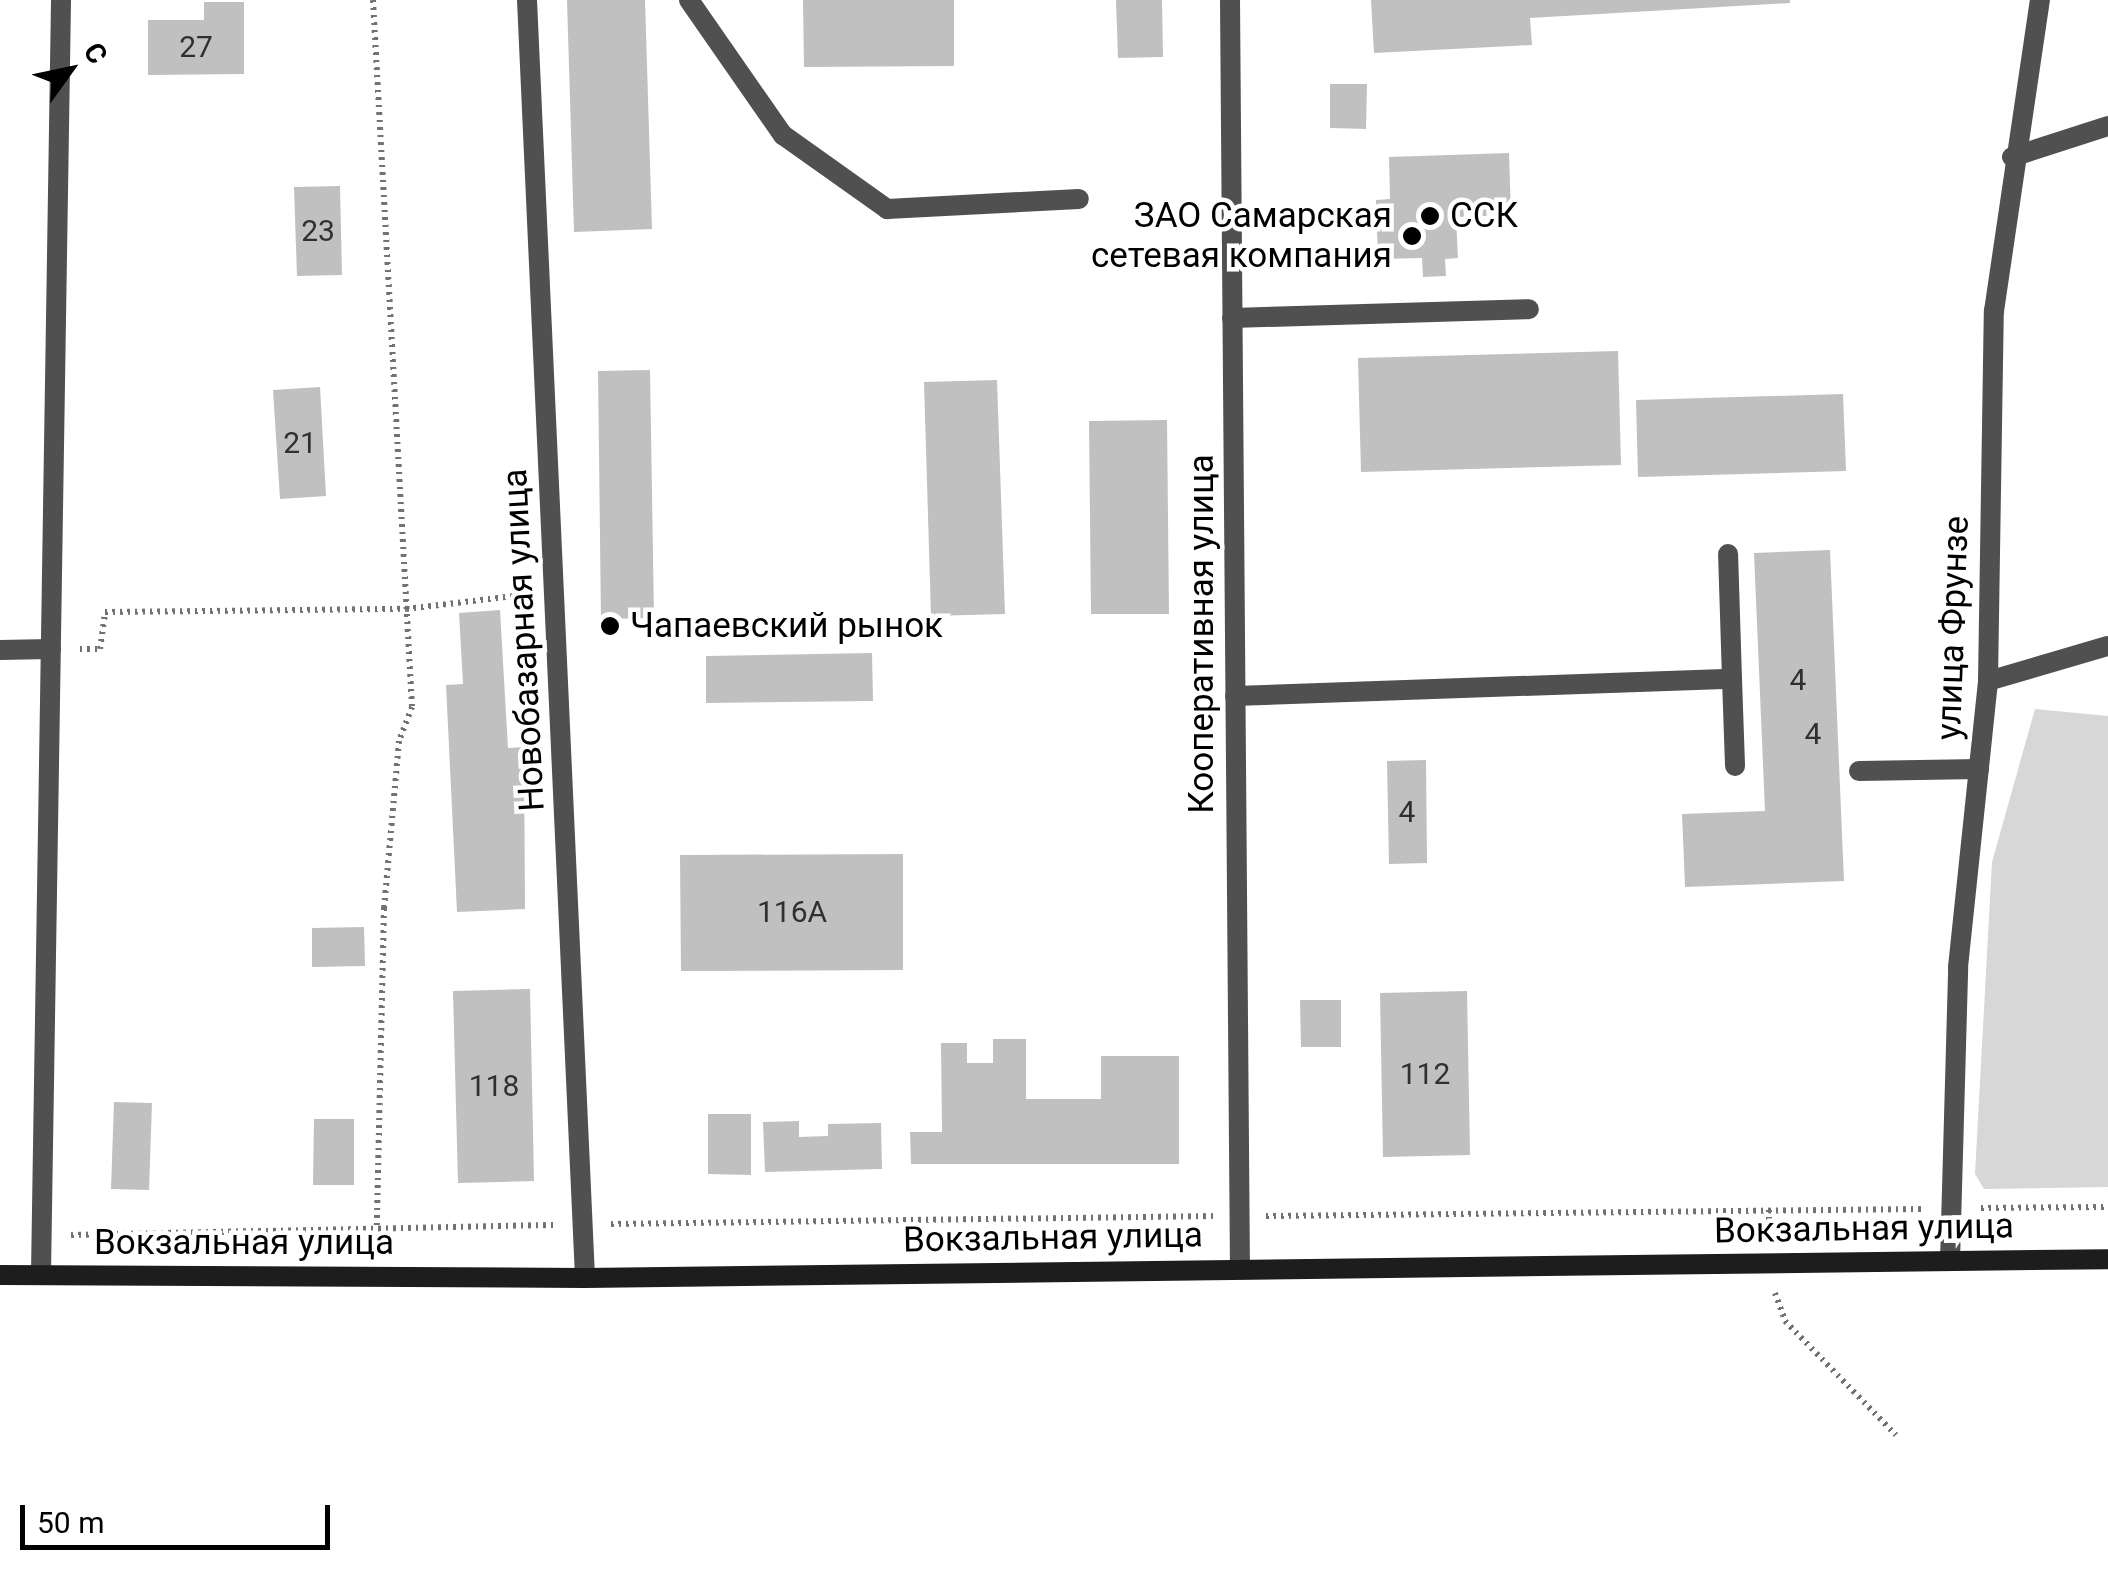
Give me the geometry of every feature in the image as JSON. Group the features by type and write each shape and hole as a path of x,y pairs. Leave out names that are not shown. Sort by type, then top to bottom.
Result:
{"street":[{"path":"42,1274 61,0"},
{"name":"Новобазарная улица","path":"528,0 585,1278"},
{"path":"689,0 783,135 887,209 1078,200"},
{"name":"Кооперативная улица","path":"1230,0 1240,1267"},
{"name":"улица Фрунзе","path":"1950,1261 1958,967 1988,681 1994,311 2012,157 2040,0"},
{"path":"2012,157 2108,126"},
{"path":"1232,318 1529,309"},
{"path":"1728,554 1735,766"},
{"path":"1988,681 2108,646"},
{"path":"0,650 52,649"},
{"path":"1235,696 1732,679"},
{"path":"1859,771 1979,769"},
{"name":"Вокзальная улица","path":"0,1275 585,1278 2108,1259"}],"path":[{"path":"42,1236 377,1228 384,908 398,741 412,707 373,0"},
{"path":"52,649 100,649 105,612 406,609 499,594 554,596"},
{"path":"1769,1210 1769,1262 1785,1321 1896,1435"}],"shaded area":[{"path":"2035,709 2108,716 2108,1187 1984,1189 1975,1174 1992,862"}],"building":[{"path":"567,0 645,0 652,229 574,232"},
{"path":"803,0 954,0 954,66 804,67"},
{"path":"1116,0 1162,0 1163,57 1118,58"},
{"path":"1371,0 1790,3 1530,18 1532,45 1374,53"},
{"path":"204,2 244,2 244,74 148,75 148,20 204,20"},
{"path":"1330,84 1367,84 1366,129 1330,128"},
{"name":"ССК","path":"1509,153 1511,215 1456,217 1458,258 1445,259 1446,276 1423,277 1422,258 1378,259 1376,200 1390,199 1389,157"},
{"path":"340,186 342,275 297,276 294,187"},
{"path":"1618,351 1621,465 1361,472 1358,358"},
{"path":"650,370 654,618 601,619 598,371"},
{"path":"997,380 1005,614 931,616 924,382"},
{"path":"320,387 326,496 280,499 273,390"},
{"path":"1843,394 1846,471 1638,477 1636,400"},
{"path":"1167,420 1169,614 1091,614 1089,421"},
{"path":"1830,550 1844,881 1685,887 1682,814 1765,811 1754,553"},
{"path":"500,610 508,748 524,747 525,909 457,912 446,685 463,684 459,613"},
{"path":"872,653 873,701 706,703 706,656"},
{"path":"1426,760 1427,863 1389,864 1387,761"},
{"path":"903,854 903,970 681,971 680,855"},
{"path":"364,927 365,966 312,967 312,928"},
{"path":"530,989 534,1181 458,1183 453,991"},
{"path":"1467,991 1470,1155 1383,1157 1380,993"},
{"path":"1300,1000 1341,1000 1341,1047 1301,1047"},
{"path":"993,1039 1026,1039 1026,1099 1101,1099 1101,1056 1179,1056 1179,1164 911,1164 910,1132 942,1132 941,1043 967,1043 967,1063 993,1063"},
{"path":"114,1102 152,1103 149,1190 111,1189"},
{"path":"708,1114 751,1114 751,1175 708,1174"},
{"path":"314,1119 354,1119 354,1185 313,1185"},
{"path":"799,1121 799,1137 828,1136 828,1124 881,1123 882,1169 765,1172 763,1122"}],"place":[{"name":"ССК","path":"1430,216"},
{"name":"ЗАО Самарская сетевая компания","path":"1412,236"},
{"name":"Чапаевский рынок","path":"610,626"}]}
